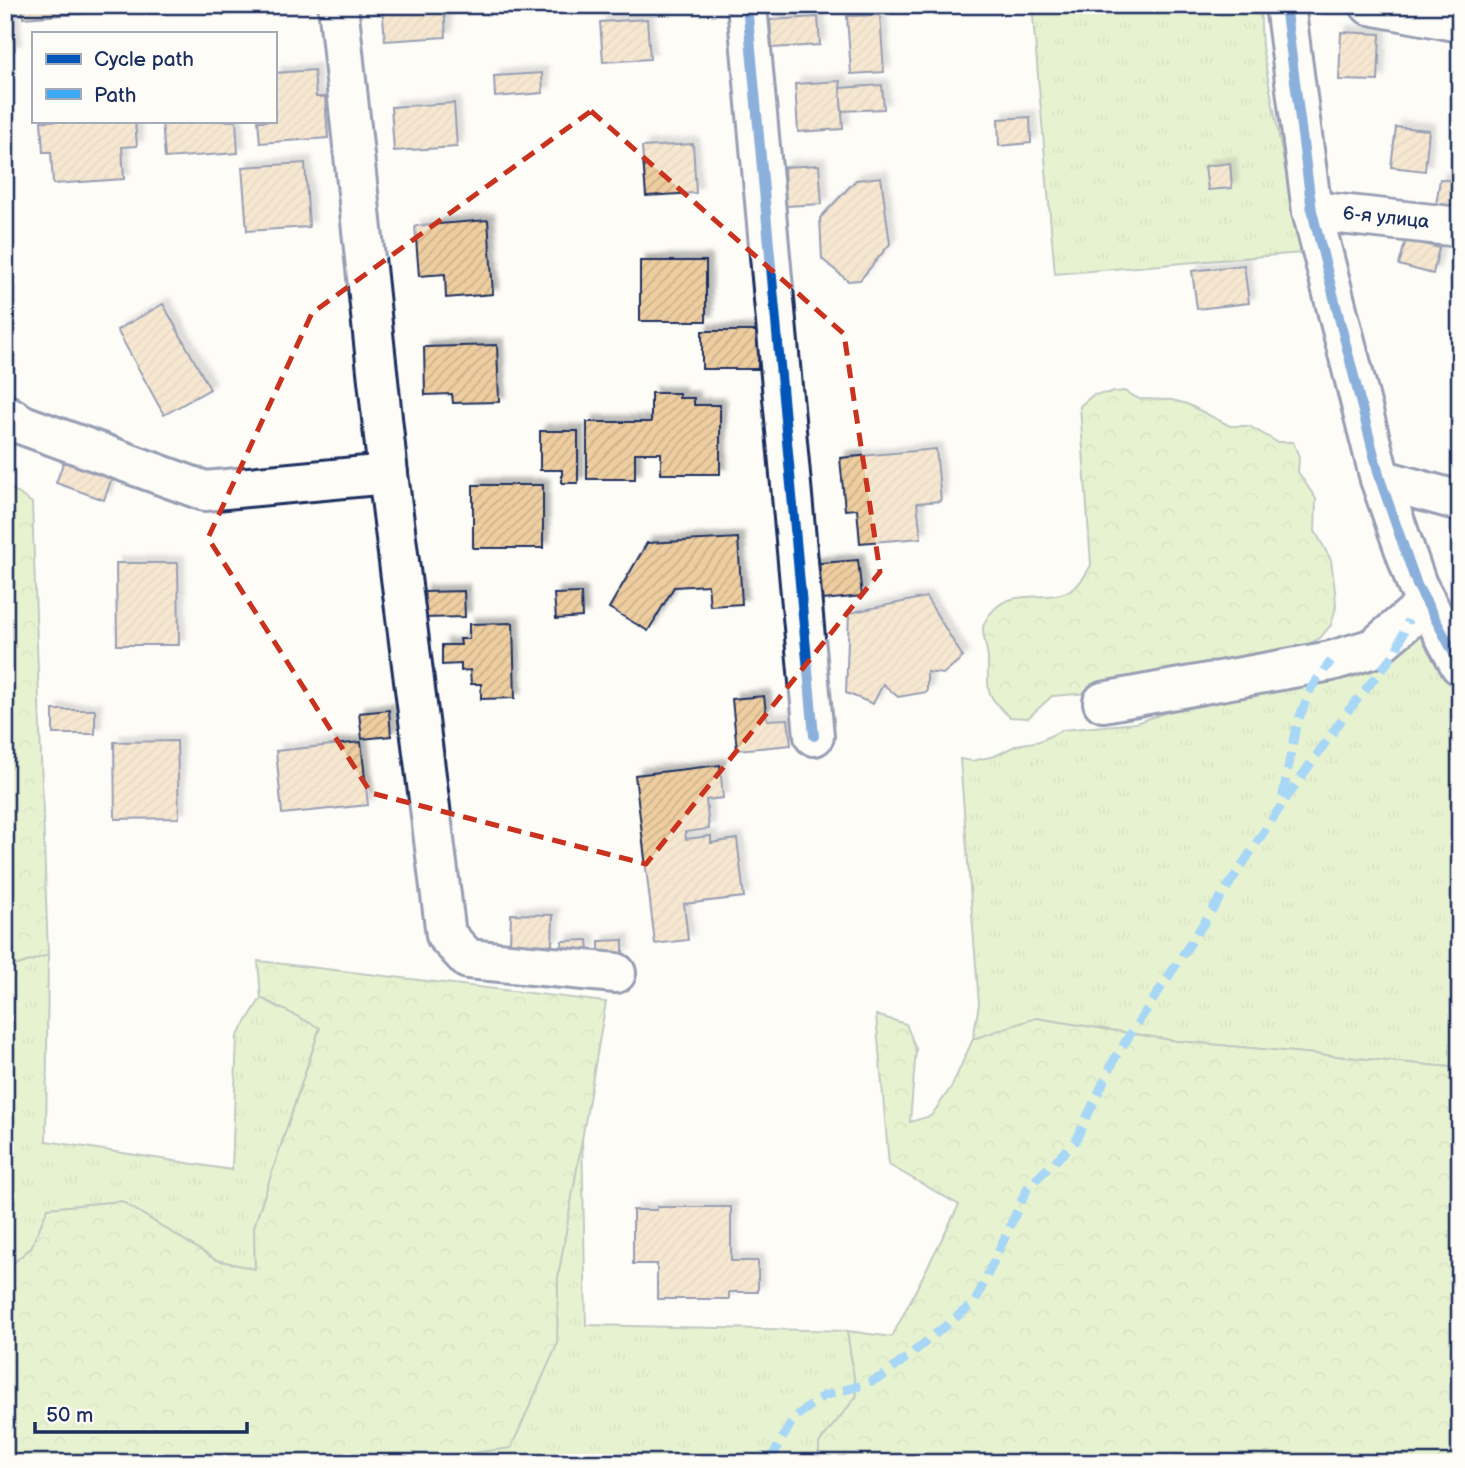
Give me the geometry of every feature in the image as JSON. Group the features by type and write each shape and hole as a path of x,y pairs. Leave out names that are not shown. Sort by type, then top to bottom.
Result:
{"street":[{"path":"338,5 388,474 446,935 468,959 616,973"},
{"path":"747,5 814,736"},
{"path":"1285,5 1312,211 1380,479 1426,604 1460,665"},
{"path":"1370,5 1460,22"},
{"name":"6-я улица","path":"1312,211 1460,227"},
{"path":"5,414 23,425 205,491 388,474"},
{"path":"1380,479 1460,501"},
{"path":"1103,702 1331,661 1374,648 1426,604"}],"highlighted area":[{"path":"591,111 844,334 880,572 646,864 371,793 208,538 312,313"}],"green space":[{"path":"1032,5 1260,5 1262,47 1301,253 1055,274"},
{"path":"1124,391 1139,399 1172,400 1187,404 1230,426 1249,426 1277,442 1293,442 1299,457 1298,472 1316,499 1315,531 1331,560 1336,607 1331,625 1320,638 1289,655 1102,692 1052,696 1028,718 1010,717 992,698 990,692 984,625 990,614 1008,600 1061,594 1075,588 1087,572 1091,565 1080,406 1093,395"},
{"path":"5,484 32,503 48,955 5,969"},
{"path":"1419,632 1460,688 1460,1068 1177,1041 1037,1018 973,1039 979,1004 960,759 972,761 995,756 1017,745 1040,741 1062,730 1136,723 1182,707 1277,686 1350,678 1373,671 1394,657"},
{"path":"48,955 46,1141 232,1170 237,1037 261,998 320,1027 254,1227 255,1269 216,1260 121,1201 48,1208 31,1248 5,1270 5,969"},
{"path":"258,961 606,1002 558,1277 557,1345 511,1448 390,1463 369,1455 367,1463 5,1463 5,1270 31,1248 48,1208 121,1201 216,1260 255,1269 254,1227 320,1028 261,998"},
{"path":"876,1015 906,1024 916,1049 910,1122 931,1116 952,1086 973,1039 1036,1018 1177,1041 1460,1068 1460,1463 819,1463 819,1443 857,1396 847,1331 892,1337 959,1205 889,1165"},
{"path":"582,1137 586,1325 847,1331 857,1396 819,1443 819,1463 367,1463 368,1455 557,1345 558,1277"}],"building":[{"path":"22,5 88,5 88,13 23,18"},
{"path":"222,5 296,5 296,9 223,15"},
{"path":"382,5 444,5 446,37 385,41"},
{"path":"880,15 884,72 851,74 847,16"},
{"path":"818,17 820,45 772,48 770,20"},
{"path":"5,18 13,18 15,50 5,51"},
{"path":"647,19 650,59 603,62 600,22"},
{"path":"1341,32 1380,34 1378,81 1339,80"},
{"path":"314,70 316,97 325,97 328,138 260,143 258,122 276,122 276,73"},
{"path":"542,73 543,93 495,97 494,76"},
{"path":"840,81 843,129 798,132 795,84"},
{"path":"882,85 884,109 842,111 840,88"},
{"path":"454,103 457,147 394,151 391,107"},
{"path":"1030,117 1031,143 999,146 998,119"},
{"path":"41,122 135,122 137,146 122,147 124,179 53,184 51,152 43,152"},
{"path":"162,122 236,122 238,153 165,158"},
{"path":"1396,127 1429,130 1425,171 1391,167"},
{"path":"693,144 696,193 646,196 642,147"},
{"path":"305,163 309,227 247,231 242,167"},
{"path":"1230,163 1232,188 1208,190 1205,166"},
{"path":"819,165 822,204 786,206 784,167"},
{"path":"881,177 890,244 860,280 848,281 822,259 820,218 856,180"},
{"path":"1440,179 1460,182 1460,209 1436,205"},
{"path":"488,220 493,294 446,298 445,274 419,276 415,226"},
{"path":"1406,239 1439,248 1433,274 1399,265"},
{"path":"640,261 706,261 706,321 640,321"},
{"path":"1244,265 1249,303 1197,309 1192,271"},
{"path":"163,304 210,389 164,415 117,330"},
{"path":"702,331 758,331 758,369 702,369"},
{"path":"497,345 499,402 453,403 452,394 425,395 424,347"},
{"path":"651,393 679,393 679,398 694,398 694,405 720,405 720,474 661,474 661,453 635,453 635,479 587,479 587,422 651,422"},
{"path":"1460,398 1460,449 1459,450 1452,400"},
{"path":"540,431 578,431 578,483 562,483 562,470 540,470"},
{"path":"936,449 941,501 917,503 921,538 860,543 857,509 845,510 840,458"},
{"path":"65,458 113,475 104,500 56,483"},
{"path":"473,485 543,485 543,548 473,548"},
{"path":"738,538 742,604 710,606 708,585 674,587 648,631 609,608 647,543"},
{"path":"858,560 862,596 813,601 809,564"},
{"path":"116,563 178,563 179,645 117,645"},
{"path":"464,591 465,617 424,618 423,592"},
{"path":"581,593 582,617 556,619 554,594"},
{"path":"926,597 963,657 943,674 927,672 927,692 898,697 883,684 873,704 846,693 849,613"},
{"path":"513,623 515,698 481,699 481,684 471,684 470,670 461,671 461,664 442,665 442,645 461,645 460,639 469,639 469,624"},
{"path":"764,696 767,720 788,719 791,745 737,750 732,699"},
{"path":"53,710 95,710 95,734 53,734"},
{"path":"389,710 391,736 362,739 359,713"},
{"path":"177,741 179,818 115,819 114,742"},
{"path":"361,742 368,805 282,814 276,751"},
{"path":"720,765 723,798 706,800 709,829 685,832 686,839 711,836 711,843 737,839 744,897 684,904 688,940 655,944 635,775"},
{"path":"511,914 553,915 552,945 510,944"},
{"path":"588,940 589,951 563,952 562,941"},
{"path":"623,940 623,955 599,956 599,941"},
{"path":"657,1207 731,1207 731,1261 758,1261 758,1292 729,1292 729,1299 657,1299 657,1264 633,1264 633,1210 657,1210"}],"marked path":[{"path":"1285,800 1347,712 1396,652 1408,620"},
{"path":"772,1463 773,1455 794,1418 823,1396 863,1385 885,1375 975,1302 1028,1187 1075,1142 1116,1056 1281,806 1296,726 1311,688 1331,661"}],"cycle path":[{"path":"747,5 814,736"},
{"path":"1285,5 1312,211 1380,479 1417,585 1460,665"}]}
